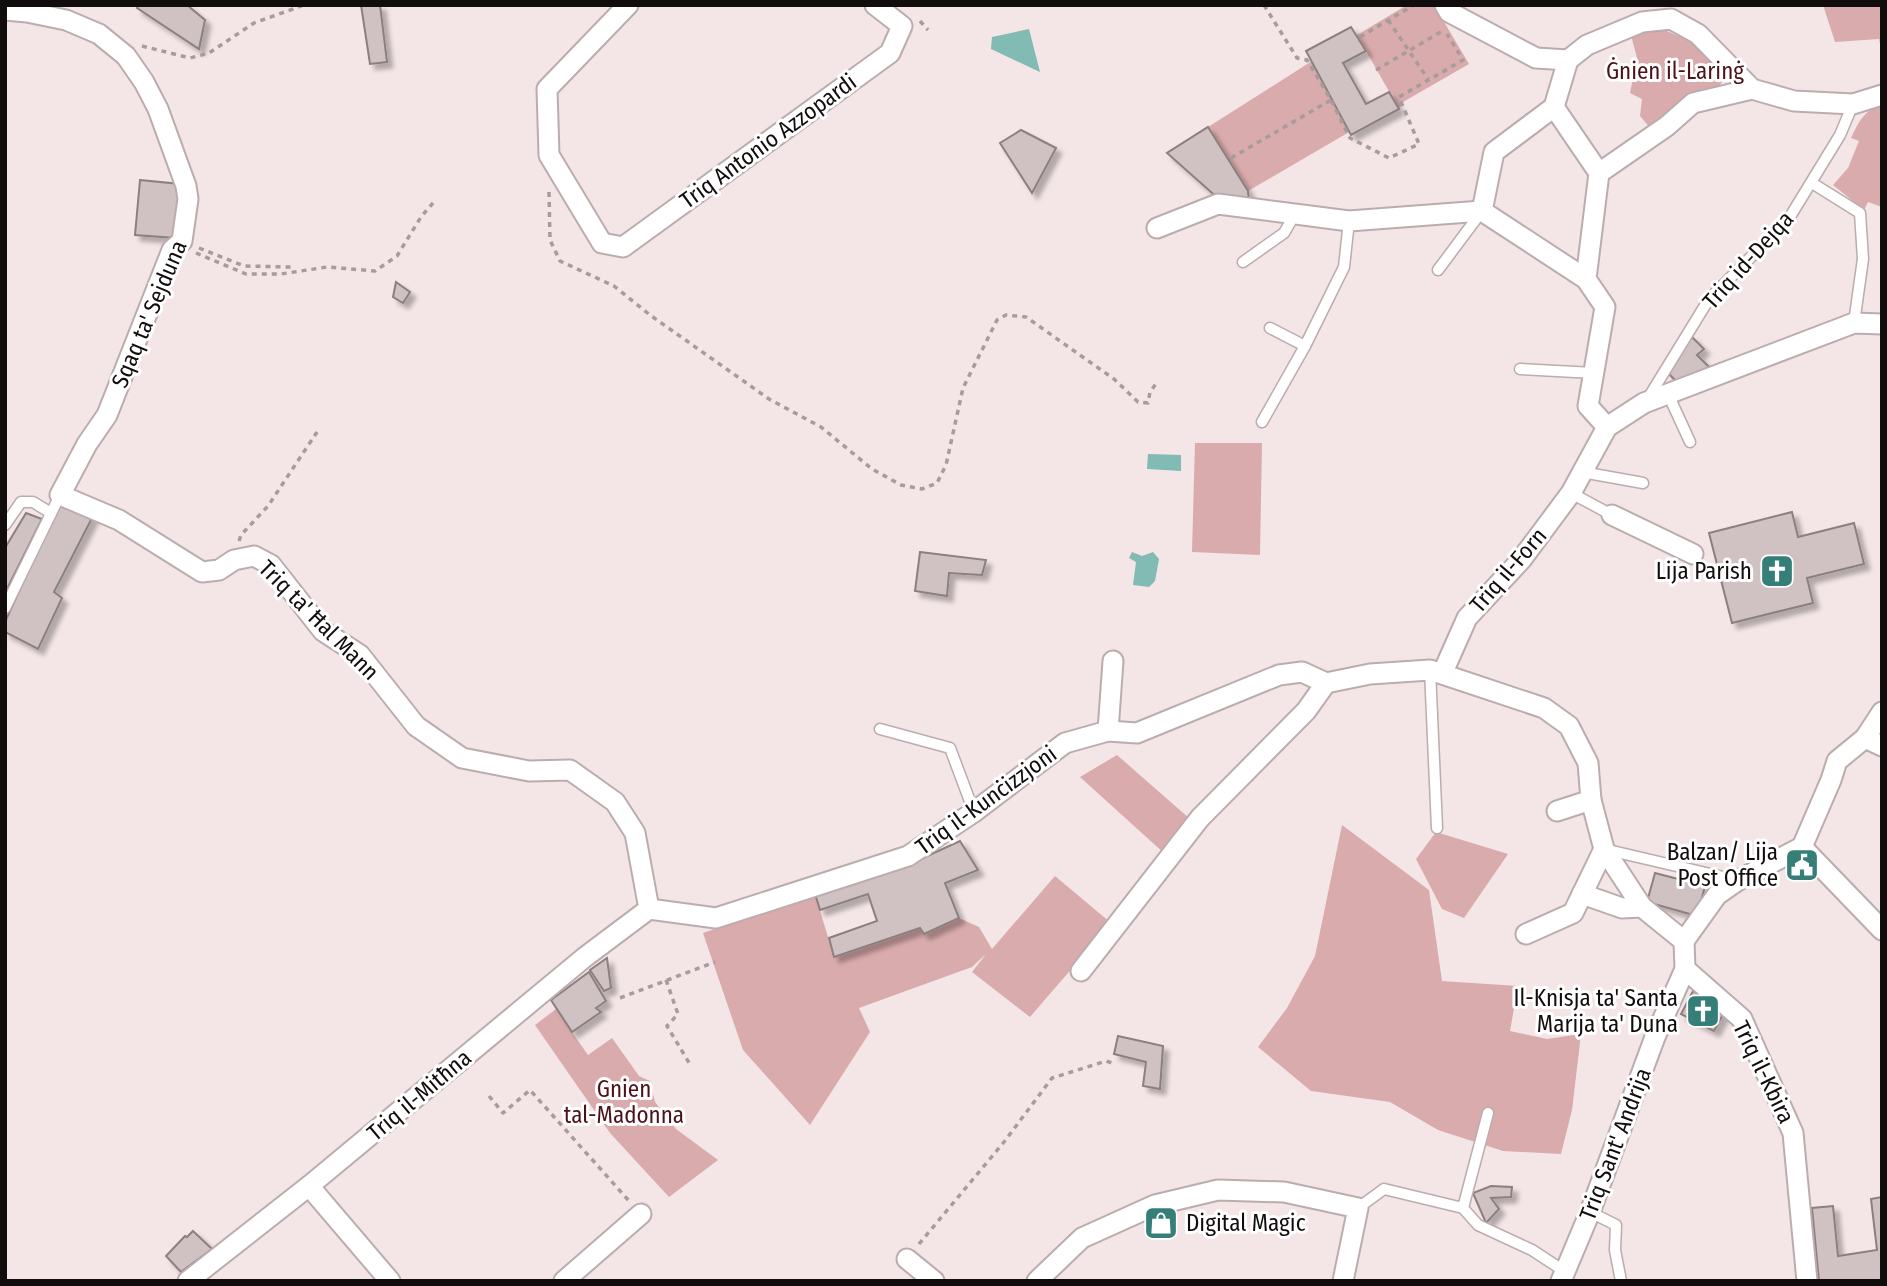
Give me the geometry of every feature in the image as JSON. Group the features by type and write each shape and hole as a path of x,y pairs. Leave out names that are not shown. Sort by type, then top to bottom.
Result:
{"street":[{"name":"Triq Antonio Azzopardi","path":"628,5 547,89 549,155 603,243 623,247 890,52 902,26 875,5"},
{"name":"Sqaq ta' Sejduna","path":"5,10 66,20 99,34 125,56 158,109 186,186 188,199 182,241 172,250 107,415 60,495"},
{"path":"1442,13 1449,12 1536,58 1568,60"},
{"path":"1482,211 1494,152 1554,107 1568,60 1587,45 1670,12 1698,34 1752,89"},
{"path":"1599,173 1667,126 1693,103 1752,89 1794,101 1853,104 1882,94"},
{"path":"1554,107 1599,173 1586,279"},
{"path":"1157,229 1217,204 1349,221 1482,211 1586,279 1605,307 1588,406 1607,426"},
{"name":"Triq il-Forn","path":"1436,671 1466,618 1521,560 1571,493 1607,426 1644,403 1854,323 1882,324"},
{"name":"Triq ta' Ħal Mann","path":"60,495 119,520 202,572 219,570 234,560 254,556 271,565 323,631 360,655 415,726 462,758 529,771 570,770 615,802 635,833 649,909"},
{"path":"1612,515 1693,554"},
{"path":"1108,731 1113,662"},
{"path":"1436,671 1544,708 1569,726 1589,763 1591,800 1604,849 1642,907 1684,941"},
{"name":"Triq il-Kunċizzjoni","path":"649,909 716,918 908,856 974,812 1065,743 1108,731 1137,733 1279,675 1302,672 1326,683 1370,674 1436,671"},
{"path":"1082,971 1200,818 1306,711 1326,683"},
{"path":"1685,969 1684,941 1717,895 1737,881 1802,847 1837,761 1873,742 1882,712"},
{"path":"1557,811 1591,800"},
{"path":"1802,847 1882,930"},
{"path":"1526,934 1573,913 1604,849"},
{"path":"1581,894 1622,908 1642,907"},
{"name":"Triq il-Mitħna","path":"188,1281 309,1186 585,957 649,909"},
{"name":"Triq Sant' Andrija","path":"1562,1278 1590,1212 1655,1037 1685,969"},
{"name":"Triq il-Kbira","path":"1685,969 1742,1019 1793,1133 1807,1281"},
{"path":"309,1186 390,1281"},
{"path":"1037,1281 1082,1238 1155,1205 1218,1190 1284,1192 1358,1208 1343,1281"},
{"path":"564,1281 641,1214"},
{"path":"907,1259 934,1281"}],"lane":[{"name":"Triq id-Dejqa","path":"1644,403 1709,299 1788,220 1840,135 1853,104"},
{"path":"1812,183 1860,213 1863,259 1854,323"},
{"path":"1438,270 1482,211"},
{"path":"1243,262 1284,233 1295,214"},
{"path":"1262,422 1305,346 1344,267 1349,221"},
{"path":"1270,328 1305,346"},
{"path":"1520,369 1594,373"},
{"path":"1668,394 1690,442"},
{"path":"1582,472 1643,483"},
{"path":"1571,493 1612,515"},
{"name":"Sqaq ta' Sejduna","path":"5,608 60,495"},
{"path":"5,524 21,502 33,502 51,513"},
{"path":"1436,671 1437,828"},
{"path":"880,729 950,748 974,812"},
{"path":"1604,849 1737,881"},
{"path":"1463,1208 1488,1113"},
{"path":"1358,1208 1384,1189 1463,1208 1478,1226 1532,1250 1562,1278"},
{"path":"1590,1212 1616,1225 1615,1250 1620,1281"}],"path":[{"path":"125,56 143,45 190,58 209,53 254,23 304,5"},
{"path":"1264,5 1297,58 1307,60 1350,138 1389,158 1419,144 1398,97 1463,60 1445,29 1442,13"},
{"path":"1360,37 1414,5"},
{"path":"1388,20 1429,80"},
{"path":"1376,70 1445,29"},
{"path":"1231,158 1331,100"},
{"path":"549,192 550,240 560,261 614,286 650,315 758,391 821,428 872,469 901,485 922,489 937,483 946,465 962,388 997,320 1006,315 1026,317 1114,379 1138,402 1148,403 1150,392 1158,381"},
{"path":"291,267 244,266 200,247 190,250 246,274 281,274 327,267 375,271 397,256 433,203"},
{"path":"234,560 241,536 268,506 317,432"},
{"path":"620,998 715,962"},
{"path":"666,980 678,1014 667,1027 691,1066"},
{"path":"907,1259 1004,1142 1052,1078 1106,1061 1115,1064"},
{"path":"488,1096 503,1113 530,1090 641,1214"}],"green space":[{"path":"1407,5 1434,5 1469,64 1403,102 1399,109 1357,35"},
{"path":"1823,5 1882,5 1882,53 1879,39 1835,42"},
{"name":"Ġnien il-Larinġ","path":"1662,29 1702,46 1729,73 1716,90 1651,129 1640,116 1642,99 1630,93 1633,78 1642,76 1630,32"},
{"path":"1312,61 1351,131 1248,191 1208,127"},
{"path":"1882,105 1882,207 1868,202 1864,210 1833,185 1848,168 1859,141 1851,138 1859,122 1870,110"},
{"path":"1195,443 1262,443 1260,555 1192,552"},
{"path":"1117,755 1190,819 1165,854 1080,777"},
{"path":"1342,825 1429,890 1442,981 1518,986 1510,1031 1547,1039 1581,1034 1572,1110 1561,1154 1503,1151 1438,1130 1390,1102 1311,1091 1258,1047 1287,1008 1315,956"},
{"path":"1436,832 1508,854 1464,918 1442,909 1416,859"},
{"path":"1055,876 1111,923 1030,1017 972,972 986,954 972,967 859,1008 870,1032 810,1125 743,1050 703,933 815,894 834,957 920,928 925,933 959,918 979,927 992,949"},
{"name":"Gnien tal-Madonna","path":"556,1009 588,1055 612,1038 639,1076 650,1081 655,1102 676,1129 718,1160 669,1197 610,1133 535,1025"}],"water":[{"path":"1029,29 1040,72 991,49 992,37"},
{"path":"1148,454 1181,455 1181,471 1147,469"},
{"path":"1132,552 1142,556 1153,552 1159,559 1155,581 1149,587 1133,585 1136,562 1129,558"}],"building":[{"path":"139,5 187,5 205,20 199,49 137,8"},
{"path":"361,5 380,5 387,62 370,64"},
{"path":"1351,27 1366,51 1343,63 1366,104 1389,92 1399,109 1351,135 1306,51"},
{"path":"1208,127 1248,191 1249,202 1220,200 1167,153"},
{"path":"1021,130 1056,148 1032,193 1000,143"},
{"path":"140,180 180,184 176,238 135,235"},
{"path":"396,282 410,292 403,303 393,297"},
{"path":"1691,336 1704,349 1697,355 1711,369 1679,384 1667,372"},
{"path":"60,501 93,516 54,592 62,598 38,649 5,632 5,622"},
{"name":"Lija Parish","path":"1792,512 1798,537 1854,523 1864,564 1807,578 1813,603 1732,623 1709,533"},
{"path":"26,513 42,519 5,593 5,548"},
{"path":"920,552 986,560 982,575 949,573 947,596 915,591"},
{"path":"960,841 978,870 945,883 959,918 924,934 920,928 834,957 829,938 877,921 868,894 820,910 815,894 914,862"},
{"path":"1655,873 1705,886 1697,916 1647,902"},
{"path":"607,958 611,988 604,991 590,970"},
{"path":"589,972 606,1001 596,1008 601,1012 572,1032 551,1000"},
{"name":"Il-Knisja ta' Santa Marija ta' Duna","path":"1693,991 1726,1009 1714,1031 1681,1014"},
{"path":"1118,1036 1163,1046 1160,1089 1143,1086 1146,1062 1114,1054"},
{"path":"1491,1186 1512,1187 1511,1197 1491,1198 1499,1209 1486,1223 1473,1193"},
{"path":"1882,1197 1882,1281 1819,1281 1812,1208 1833,1206 1838,1256 1877,1250 1871,1199"},
{"path":"193,1231 212,1249 181,1272 166,1256"}],"place":[{"name":"Lija Parish","path":"1777,571"},
{"name":"Balzan/ Lija Post Office","path":"1802,865"},
{"name":"Il-Knisja ta' Santa Marija ta' Duna","path":"1703,1011"},
{"name":"Digital Magic","path":"1161,1223"}]}
